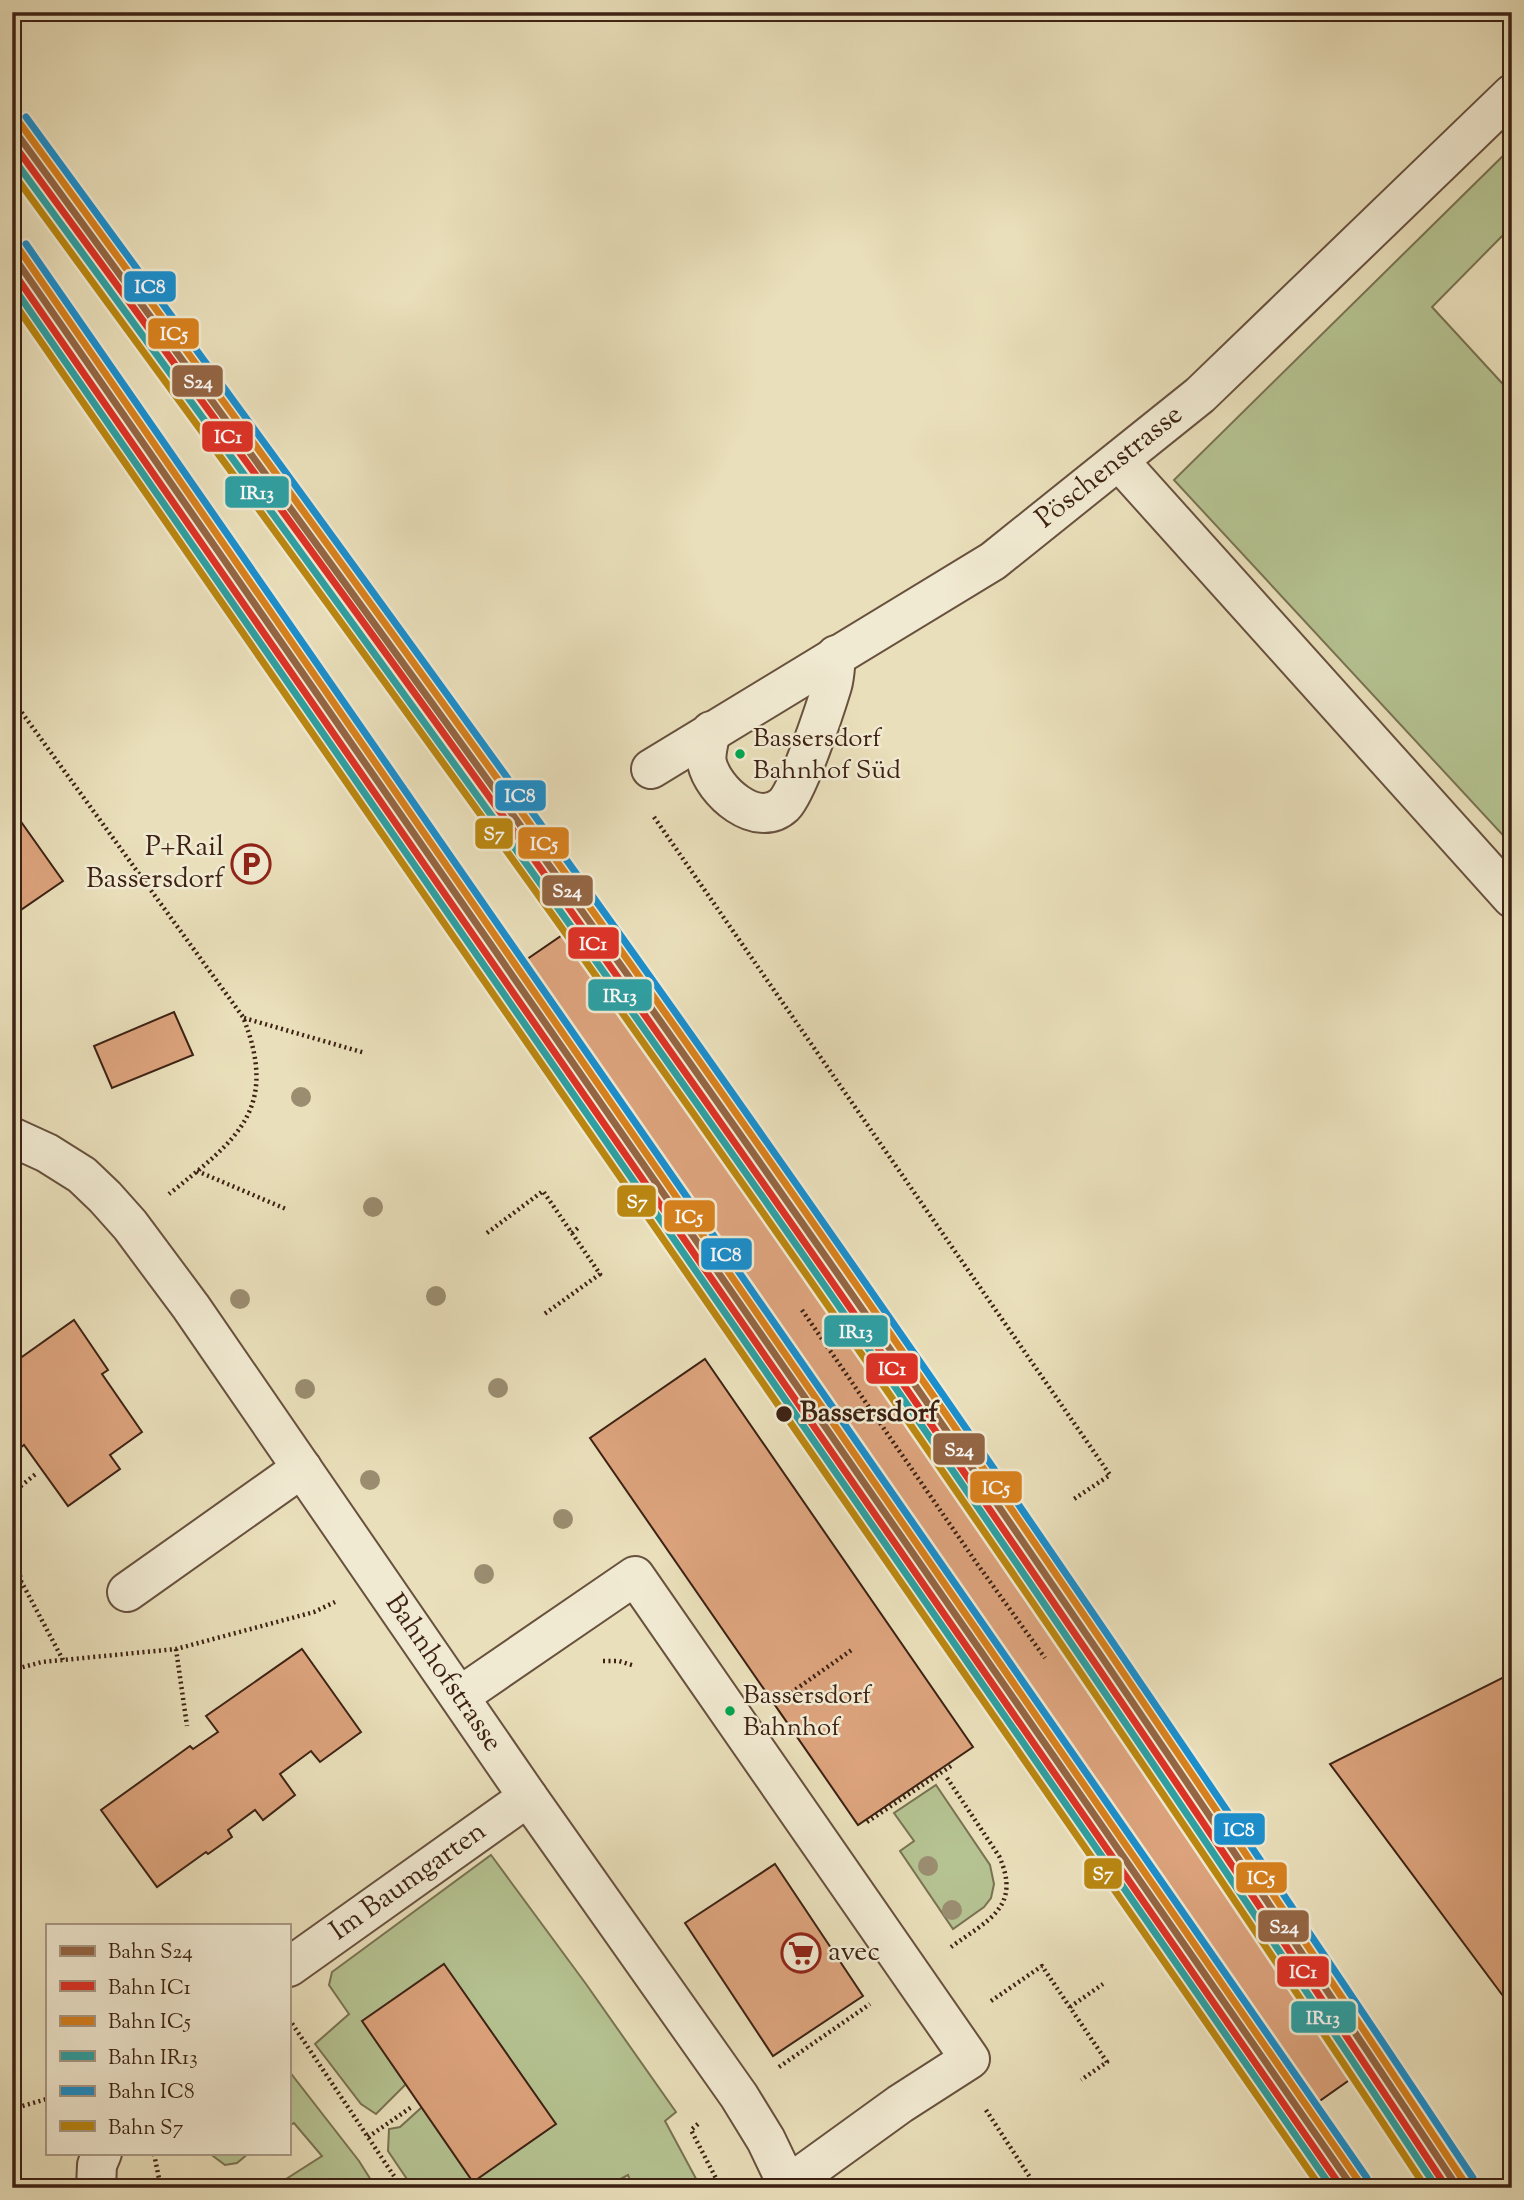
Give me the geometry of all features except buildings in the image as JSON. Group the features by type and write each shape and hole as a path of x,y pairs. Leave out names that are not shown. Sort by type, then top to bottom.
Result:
{"street":[{"name":"Pöschenstrasse","path":"651,769 992,561 1200,395 1512,94"},
{"path":"1119,461 1512,898"},
{"path":"710,732 707,764 725,794 738,805 758,813 777,810 787,801 802,770 831,687 836,654"},
{"name":"Bahnhofstrasse","path":"12,1136 78,1172 105,1197 130,1225 191,1307 528,1797 739,2096 766,2140 789,2186"},
{"path":"127,1592 302,1468"},
{"path":"460,1696 635,1576 971,2059 900,2104 789,2186"},
{"name":"Im Baumgarten","path":"290,1965 528,1797"},
{"path":"96,2188 97,2165 102,2154"}],"path":[{"path":"12,699 243,1017 252,1041 257,1061 256,1087 250,1111 240,1129 225,1147 161,1200"},
{"path":"651,769 645,791 655,818 1110,1475 1074,1499"},
{"path":"243,1017 365,1053"},
{"path":"197,1171 286,1209"},
{"path":"487,1233 543,1191 572,1233 600,1274 543,1315"},
{"path":"572,1233 579,1227"},
{"path":"802,1310 1045,1658"},
{"path":"12,1493 37,1473"},
{"path":"12,1532 21,1581 63,1660"},
{"path":"12,1603 21,1581"},
{"path":"12,1670 42,1662 177,1649 314,1612 380,1581"},
{"path":"177,1649 187,1726"},
{"path":"792,1692 853,1649"},
{"path":"857,1829 951,1766"},
{"path":"912,1975 993,1917 1007,1898 1006,1870 947,1778"},
{"path":"950,2030 1042,1966 1107,2062 1081,2080"},
{"path":"1070,2007 1103,1984"},
{"path":"774,2071 878,1999"},
{"path":"290,2021 402,2188"},
{"path":"12,2109 46,2099"},
{"path":"982,2102 996,2129 1037,2188"},
{"path":"368,2137 413,2106"},
{"path":"705,2120 691,2130 721,2188"},
{"path":"154,2154 161,2188"}],"green space":[{"path":"1512,147 1512,226 1432,307 1512,394 1512,845 1174,480"},
{"path":"936,1785 990,1865 994,1884 991,1898 984,1907 953,1929 900,1851 914,1841 894,1813"},
{"path":"491,1855 676,2112 665,2121 701,2188 633,2188 628,2175 604,2188 413,2188 388,2151 389,2129 400,2127 422,2107 406,2084 376,2114 361,2104 315,2044 349,2014 329,1985 332,1972"},
{"path":"290,2072 359,2161 376,2188 272,2188 322,2156 294,2123 290,2125"},
{"path":"210,2154 248,2154 237,2163 225,2165"}],"rail line":[{"name":"IC8","path":"26,117 485,746 743,1108 1059,1564 1473,2178"},
{"name":"IC5","path":"19,122 478,751 842,1264 1260,1875 1465,2183"},
{"name":"S24","path":"12,127 471,756 729,1118 1149,1727 1458,2188"},
{"name":"IC1","path":"12,142 392,662 723,1126 1140,1730 1447,2188"},
{"name":"IR13","path":"12,157 458,769 817,1275 1233,1882 1437,2188"},
{"name":"S7","path":"12,172 455,780 706,1132 1019,1582 1426,2188"},
{"name":"IC8","path":"26,244 1367,2178"},
{"name":"IC5","path":"19,249 1360,2183"},
{"name":"S24","path":"12,254 1353,2188"},
{"name":"IC1","path":"12,270 1342,2188"},
{"name":"IR13","path":"12,285 1332,2188"},
{"name":"S7","path":"12,300 1321,2188"}],"place":[{"name":"Bassersdorf Bahnhof Süd","path":"740,754"},
{"name":"P+Rail Bassersdorf","path":"251,864"},
{"name":"Bassersdorf","path":"784,1414"},
{"name":"Bassersdorf Bahnhof","path":"730,1711"},
{"name":"avec","path":"801,1953"}]}
